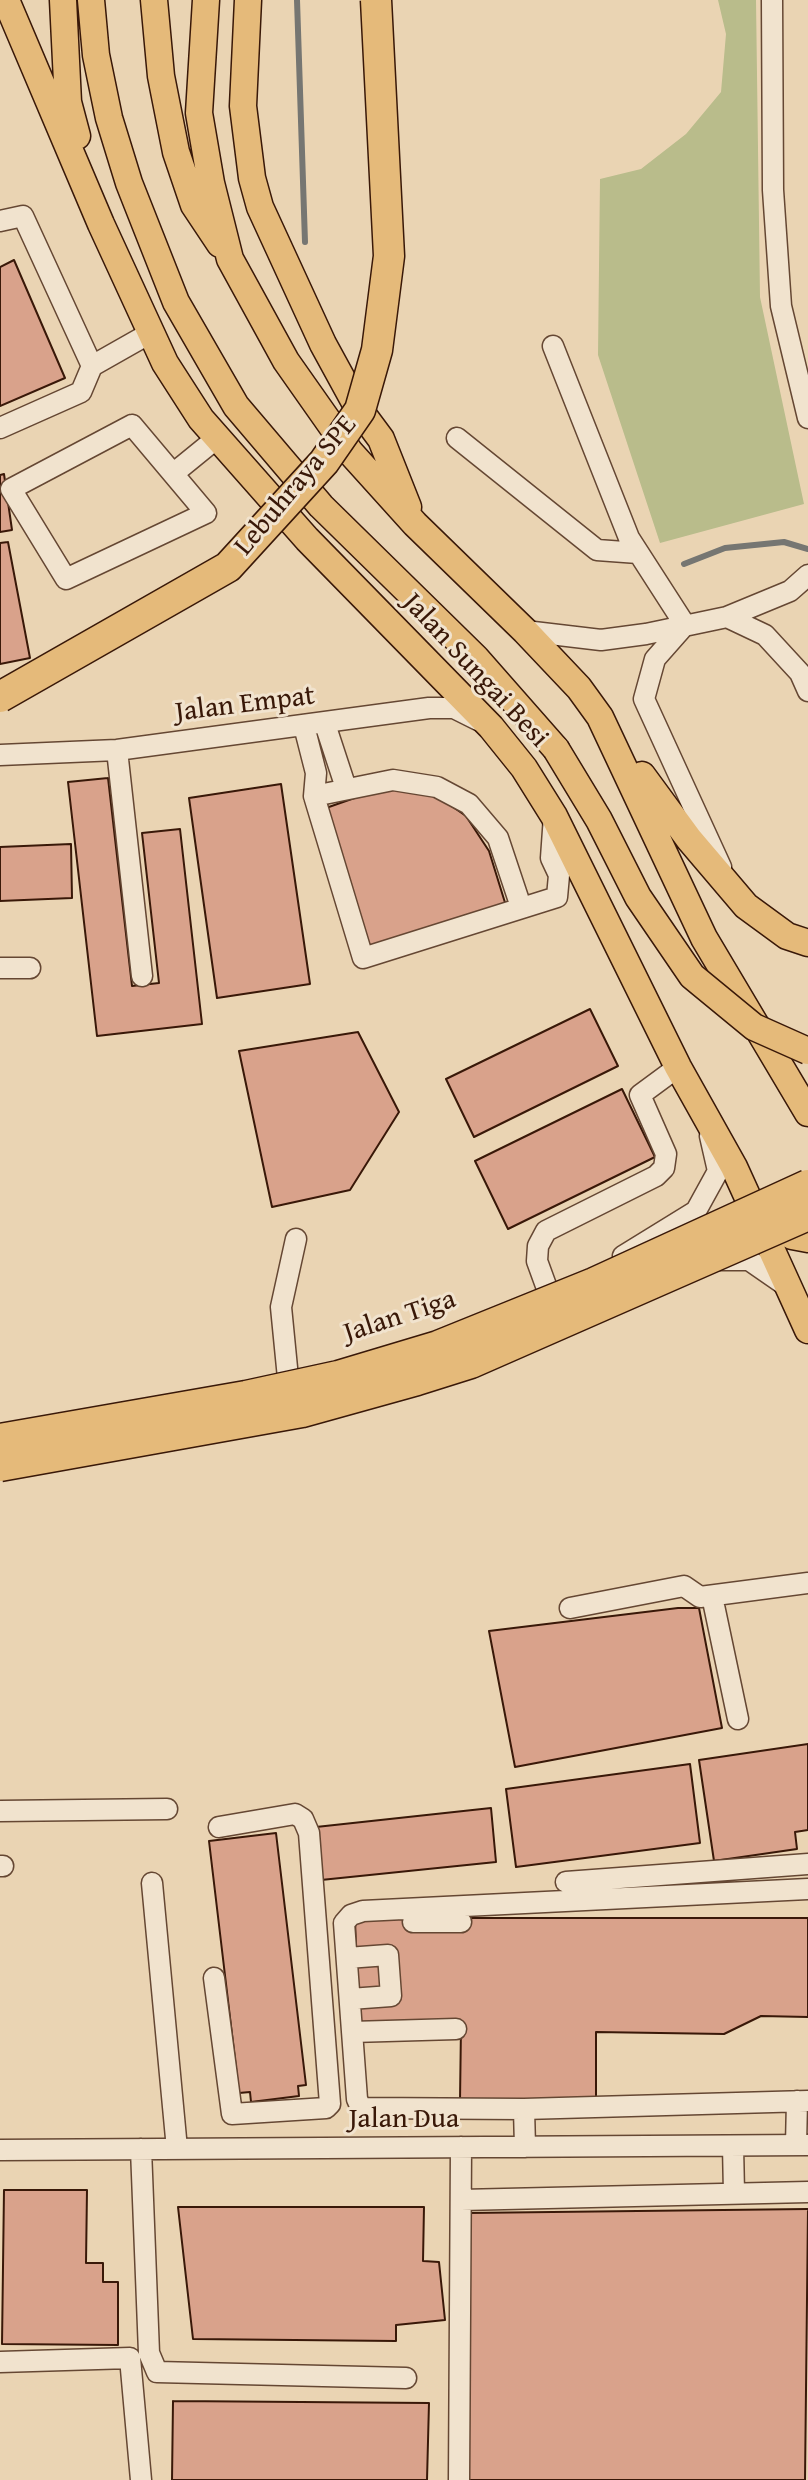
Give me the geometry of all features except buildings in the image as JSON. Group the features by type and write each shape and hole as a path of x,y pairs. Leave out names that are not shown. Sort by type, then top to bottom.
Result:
{"highway":[{"name":"Lebuhraya SPE","path":"0,697 228,567 324,462 360,410 377,350 389,256 376,0"},
{"name":"Lebuhraya SPE","path":"0,711 231,577 283,533 375,416 398,350 403,254 398,159"},
{"path":"0,1436 262,1393 338,1376 438,1346 594,1283 808,1185"},
{"path":"0,1466 302,1412 417,1380 471,1363 808,1215"}],"main road":[{"path":"6,0 101,224"},
{"path":"63,0 68,102 101,224"},
{"path":"91,0 96,55 109,118 129,183 176,302 236,406 321,506 476,658 556,749 599,820 638,897 692,976 754,1027 808,1051"},
{"path":"154,0 161,76 176,152 194,205 230,259"},
{"path":"248,0 243,106 246,141 252,178 268,230 323,344 358,408 381,439 415,524"},
{"name":"Jalan Sungai Besi","path":"208,7 199,113 211,183 230,259 286,361 350,452 415,524 579,688 600,717 704,938 808,1113"},
{"name":"Jalan Sungai Besi","path":"101,224 165,363 201,419 307,539 491,727 524,768 554,816 617,938 678,1067 801,1290 808,1330"},
{"path":"600,717 689,839 746,906 787,936 808,943"},
{"path":"617,938 787,1230 798,1239 808,1239"},
{"path":"768,1049 808,1133"}],"street":[{"path":"772,0 773,190 781,306 808,418"},
{"path":"0,221 23,216 92,366"},
{"path":"0,428 81,392 92,366 152,332"},
{"path":"553,346 638,553 685,625"},
{"path":"132,425 174,473 206,513 66,579 11,489 132,425"},
{"path":"174,473 217,438"},
{"path":"457,438 597,550 638,553"},
{"path":"525,631 601,640 727,617 790,591 807,576"},
{"path":"727,617 765,635 800,673 808,691"},
{"path":"685,625 655,659 644,699 731,889"},
{"name":"Jalan Empat","path":"0,755 117,750 429,708 454,708 491,727"},
{"path":"325,724 346,788"},
{"path":"304,726 316,773 314,796 363,958 557,897 559,875 551,858 554,816"},
{"path":"117,750 142,976"},
{"path":"314,796 393,780 437,787 469,804 498,838 521,907"},
{"path":"0,968 30,968"},
{"path":"549,1294 537,1261 538,1246 546,1231 656,1176 664,1168 666,1154 640,1095 678,1067"},
{"name":"Jalan Tiga","path":"0,1436 341,1366 424,1340 549,1294 593,1274 696,1211 718,1171 705,1117"},
{"path":"288,1378 281,1307 296,1239"},
{"path":"0,1473 166,1449 366,1404 509,1354 722,1257 749,1260 801,1290"},
{"path":"570,1608 684,1586 700,1597 808,1583"},
{"path":"712,1596 738,1719"},
{"path":"0,1811 167,1809"},
{"path":"214,1978 231,2112 320,2110 330,2104 309,1833 303,1819 295,1814 219,1827"},
{"path":"566,1882 808,1864"},
{"path":"152,1883 177,2149"},
{"path":"802,2145 802,2101 524,2109 361,2108 357,2099 344,1923 351,1915 375,1911 808,1889"},
{"path":"375,1911 395,1922 461,1922"},
{"path":"347,1958 388,1955 391,1996 350,1999"},
{"path":"352,2032 456,2029"},
{"path":"524,2109 525,2147"},
{"path":"294,2112 298,2148"},
{"path":"258,2113 261,2149"},
{"name":"Jalan Dua","path":"0,2150 802,2145"},
{"path":"733,2146 734,2193"},
{"path":"459,2480 461,2147"},
{"path":"141,2149 149,2353 157,2372 406,2378"},
{"path":"461,2200 808,2192"},
{"path":"0,2362 130,2358 141,2480"}],"green space":[{"path":"718,0 756,0 760,297 804,504 660,543 598,355 600,179 641,169 686,134 721,92 726,34"}],"waterway":[{"path":"297,0 305,242"},
{"path":"684,564 725,548 784,542 808,549"}]}
